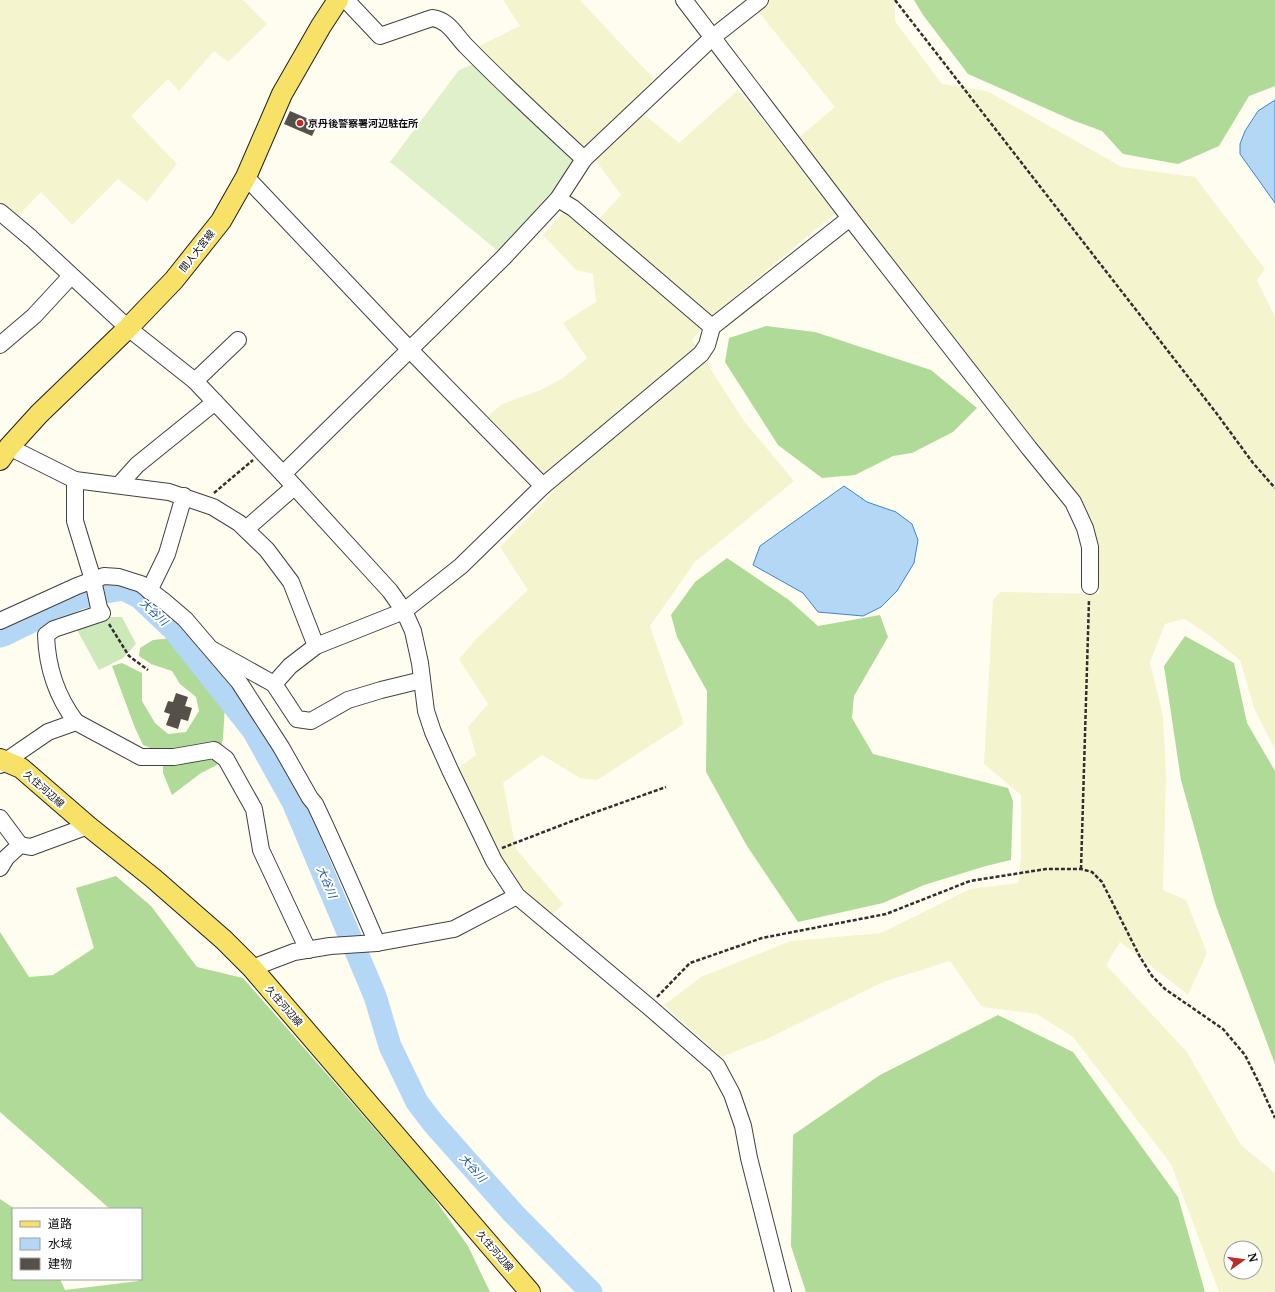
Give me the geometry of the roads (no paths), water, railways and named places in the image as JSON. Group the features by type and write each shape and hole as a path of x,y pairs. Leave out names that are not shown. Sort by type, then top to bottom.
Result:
{"main road":[{"name":"間人大宮線","path":"5,454 39,414 128,328 174,280 221,221 246,177 282,94 321,26 338,0"},
{"name":"久住河辺線","path":"2,762 21,768 88,826 154,878 224,940 252,968 530,1292"}],"street":[{"path":"346,0 380,36 432,18 440,19 448,25 465,45 507,87 584,159"},
{"path":"684,0 850,218 1029,448 1073,502 1085,528 1090,547 1090,586"},
{"path":"283,474 504,257 558,199 584,159 713,37 760,0"},
{"path":"246,177 410,350 543,486"},
{"path":"558,199 572,208 712,327"},
{"path":"0,212 31,238 128,328 194,381 283,474 390,590 404,611 413,631 420,663 426,711 433,732 490,853 517,896 717,1066 732,1094 743,1126 749,1158 783,1292"},
{"path":"274,684 290,666 316,646 404,611 461,566 543,486 701,354 707,345 712,327 850,218"},
{"path":"0,345 34,316 71,276"},
{"path":"194,381 238,340"},
{"path":"119,485 137,465 215,402"},
{"path":"5,454 76,480 169,492 184,496 219,511 239,523 267,550 291,582 316,646"},
{"path":"76,480 75,521 101,611 54,629 46,635 47,652 56,687 69,713 76,722 141,757 174,758 214,750 226,759 254,809 261,850 308,950"},
{"path":"246,529 294,487"},
{"path":"149,590 167,554 184,496"},
{"path":"0,621 76,586 94,584 104,576 119,577 141,584 185,619 213,650 238,682 281,747 310,798 315,804 341,858 346,873 377,943"},
{"path":"213,650 274,684 297,719 311,721 348,700 422,680"},
{"path":"2,762 48,732 76,722"},
{"path":"0,818 20,845 31,847 88,826"},
{"path":"0,868 6,858 20,845"},
{"path":"252,968 294,952 330,946 377,943 454,929 517,896"}],"water":[{"path":"1275,100 1275,203 1240,154 1240,144 1245,131 1258,111"},
{"path":"844,486 867,502 896,512 912,524 918,540 914,563 897,591 881,607 863,616 818,612 803,593 753,565 760,546"}],"waterway":[{"name":"大谷川","path":"0,636 79,598 123,589 139,597 174,630 253,730 293,802 375,996 390,1046 417,1102 433,1123 513,1213 591,1292"}],"place":[{"name":"京丹後警察署河辺駐在所","path":"300,123"}]}
